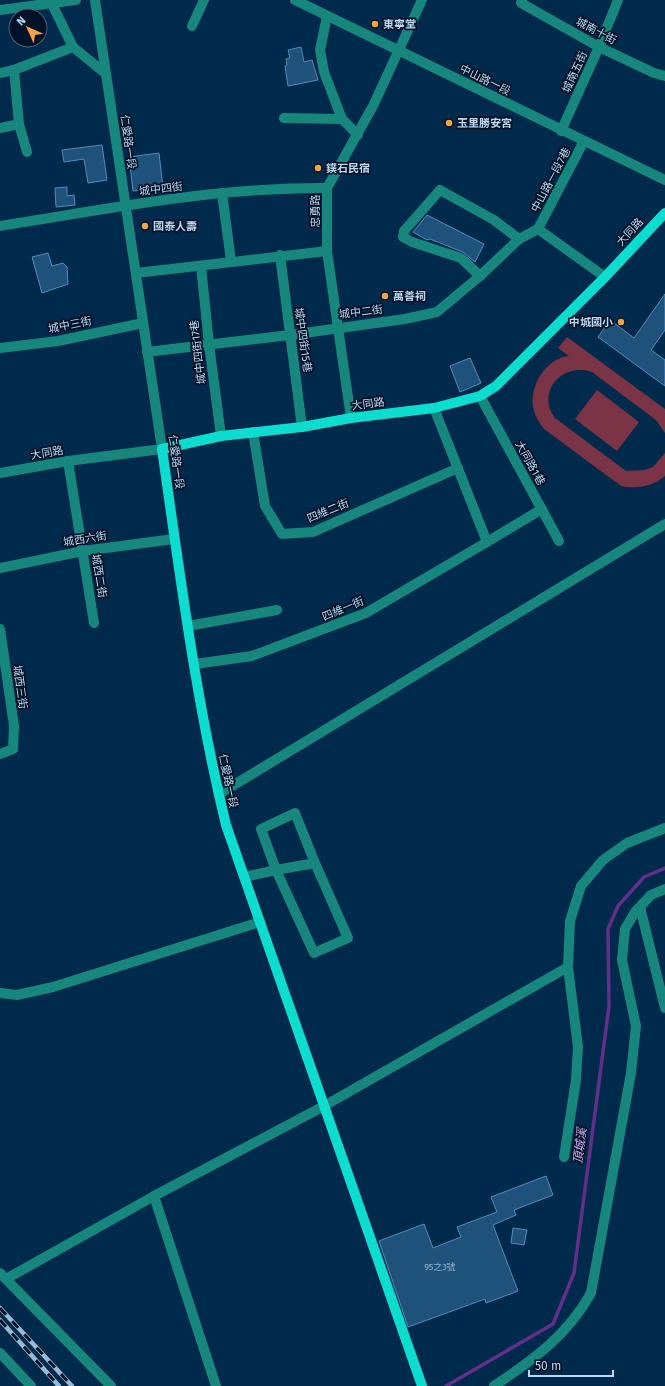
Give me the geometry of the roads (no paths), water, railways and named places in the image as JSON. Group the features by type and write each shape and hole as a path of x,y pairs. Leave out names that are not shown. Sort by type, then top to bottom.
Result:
{"main road":[{"name":"大同路","path":"162,449 221,436 302,427 351,418 434,408 480,396 496,386 605,277 665,213"},
{"name":"仁愛路一段","path":"162,449 174,539 188,626 218,794 226,825 422,1386"}],"street":[{"path":"0,10 51,2 76,0"},
{"name":"仁愛路一段","path":"95,0 162,449"},
{"path":"192,26 204,0"},
{"name":"中山路一段","path":"295,0 561,131 665,180"},
{"name":"忠勇路","path":"351,418 327,251 327,188 358,135 422,0"},
{"name":"城南十街","path":"522,0 521,3 599,47 654,73 665,76"},
{"name":"城南五街","path":"561,131 599,47 618,0"},
{"path":"51,2 73,48 106,74"},
{"path":"327,16 320,50 324,72 342,119 358,135"},
{"path":"0,73 14,70 73,48"},
{"path":"14,70 19,124 27,152"},
{"path":"284,118 342,119"},
{"path":"0,128 19,124"},
{"name":"中山路一段7巷","path":"538,229 584,141"},
{"name":"城中四街","path":"0,226 125,206 222,194 283,188 327,188"},
{"path":"480,276 461,258 412,242 403,237 404,231 440,190 494,220 519,239"},
{"path":"222,194 231,261"},
{"path":"538,229 605,277"},
{"name":"城中二街","path":"147,352 290,335 338,327 404,319 437,312 480,276 519,239 538,229"},
{"path":"136,273 280,255 327,251"},
{"name":"城中四街15巷","path":"280,255 302,427"},
{"name":"城中四街17巷","path":"201,266 221,436"},
{"name":"城中三街","path":"0,348 58,340 143,323"},
{"name":"大同路1巷","path":"480,396 559,541"},
{"path":"434,408 487,542"},
{"name":"四維二街","path":"253,432 265,506 282,534 313,532 458,468"},
{"name":"大同路","path":"0,473 68,461 162,449"},
{"name":"城西二街","path":"68,461 94,623"},
{"name":"四維一街","path":"195,664 252,656 366,613 542,509"},
{"path":"218,794 665,524"},
{"name":"城西六街","path":"0,568 83,551 174,539"},
{"path":"188,626 277,610"},
{"name":"城西三街","path":"0,629 14,726 13,748 0,754"},
{"path":"295,813 348,938 314,953 276,870 261,829 295,813"},
{"path":"564,1157 576,1080 578,1047 568,967 570,921 581,886 603,860 628,843 665,828"},
{"path":"244,877 316,863"},
{"path":"494,1386 510,1381 558,1338 580,1313 591,1293 631,1073 636,1026 622,960 625,929 640,907 651,895 665,889"},
{"path":"640,907 665,1008"},
{"path":"0,993 17,995 53,987 260,922"},
{"path":"111,1386 3,1276 324,1106 568,967"},
{"path":"154,1196 216,1386"},
{"path":"0,1353 31,1386"}],"waterway":[{"name":"頂城溪","path":"446,1386 553,1324 574,1273 609,1006 608,929 618,906 644,877 665,868"}],"railway":[{"path":"0,1308 72,1386"},
{"path":"0,1320 59,1386"}],"place":[{"name":"東寧堂","path":"375,24"},
{"name":"玉里勝安宮","path":"449,123"},
{"name":"鏷石民宿","path":"318,168"},
{"name":"國泰人壽","path":"145,226"},
{"name":"萬善祠","path":"385,296"},
{"name":"中城國小","path":"621,322"}]}
